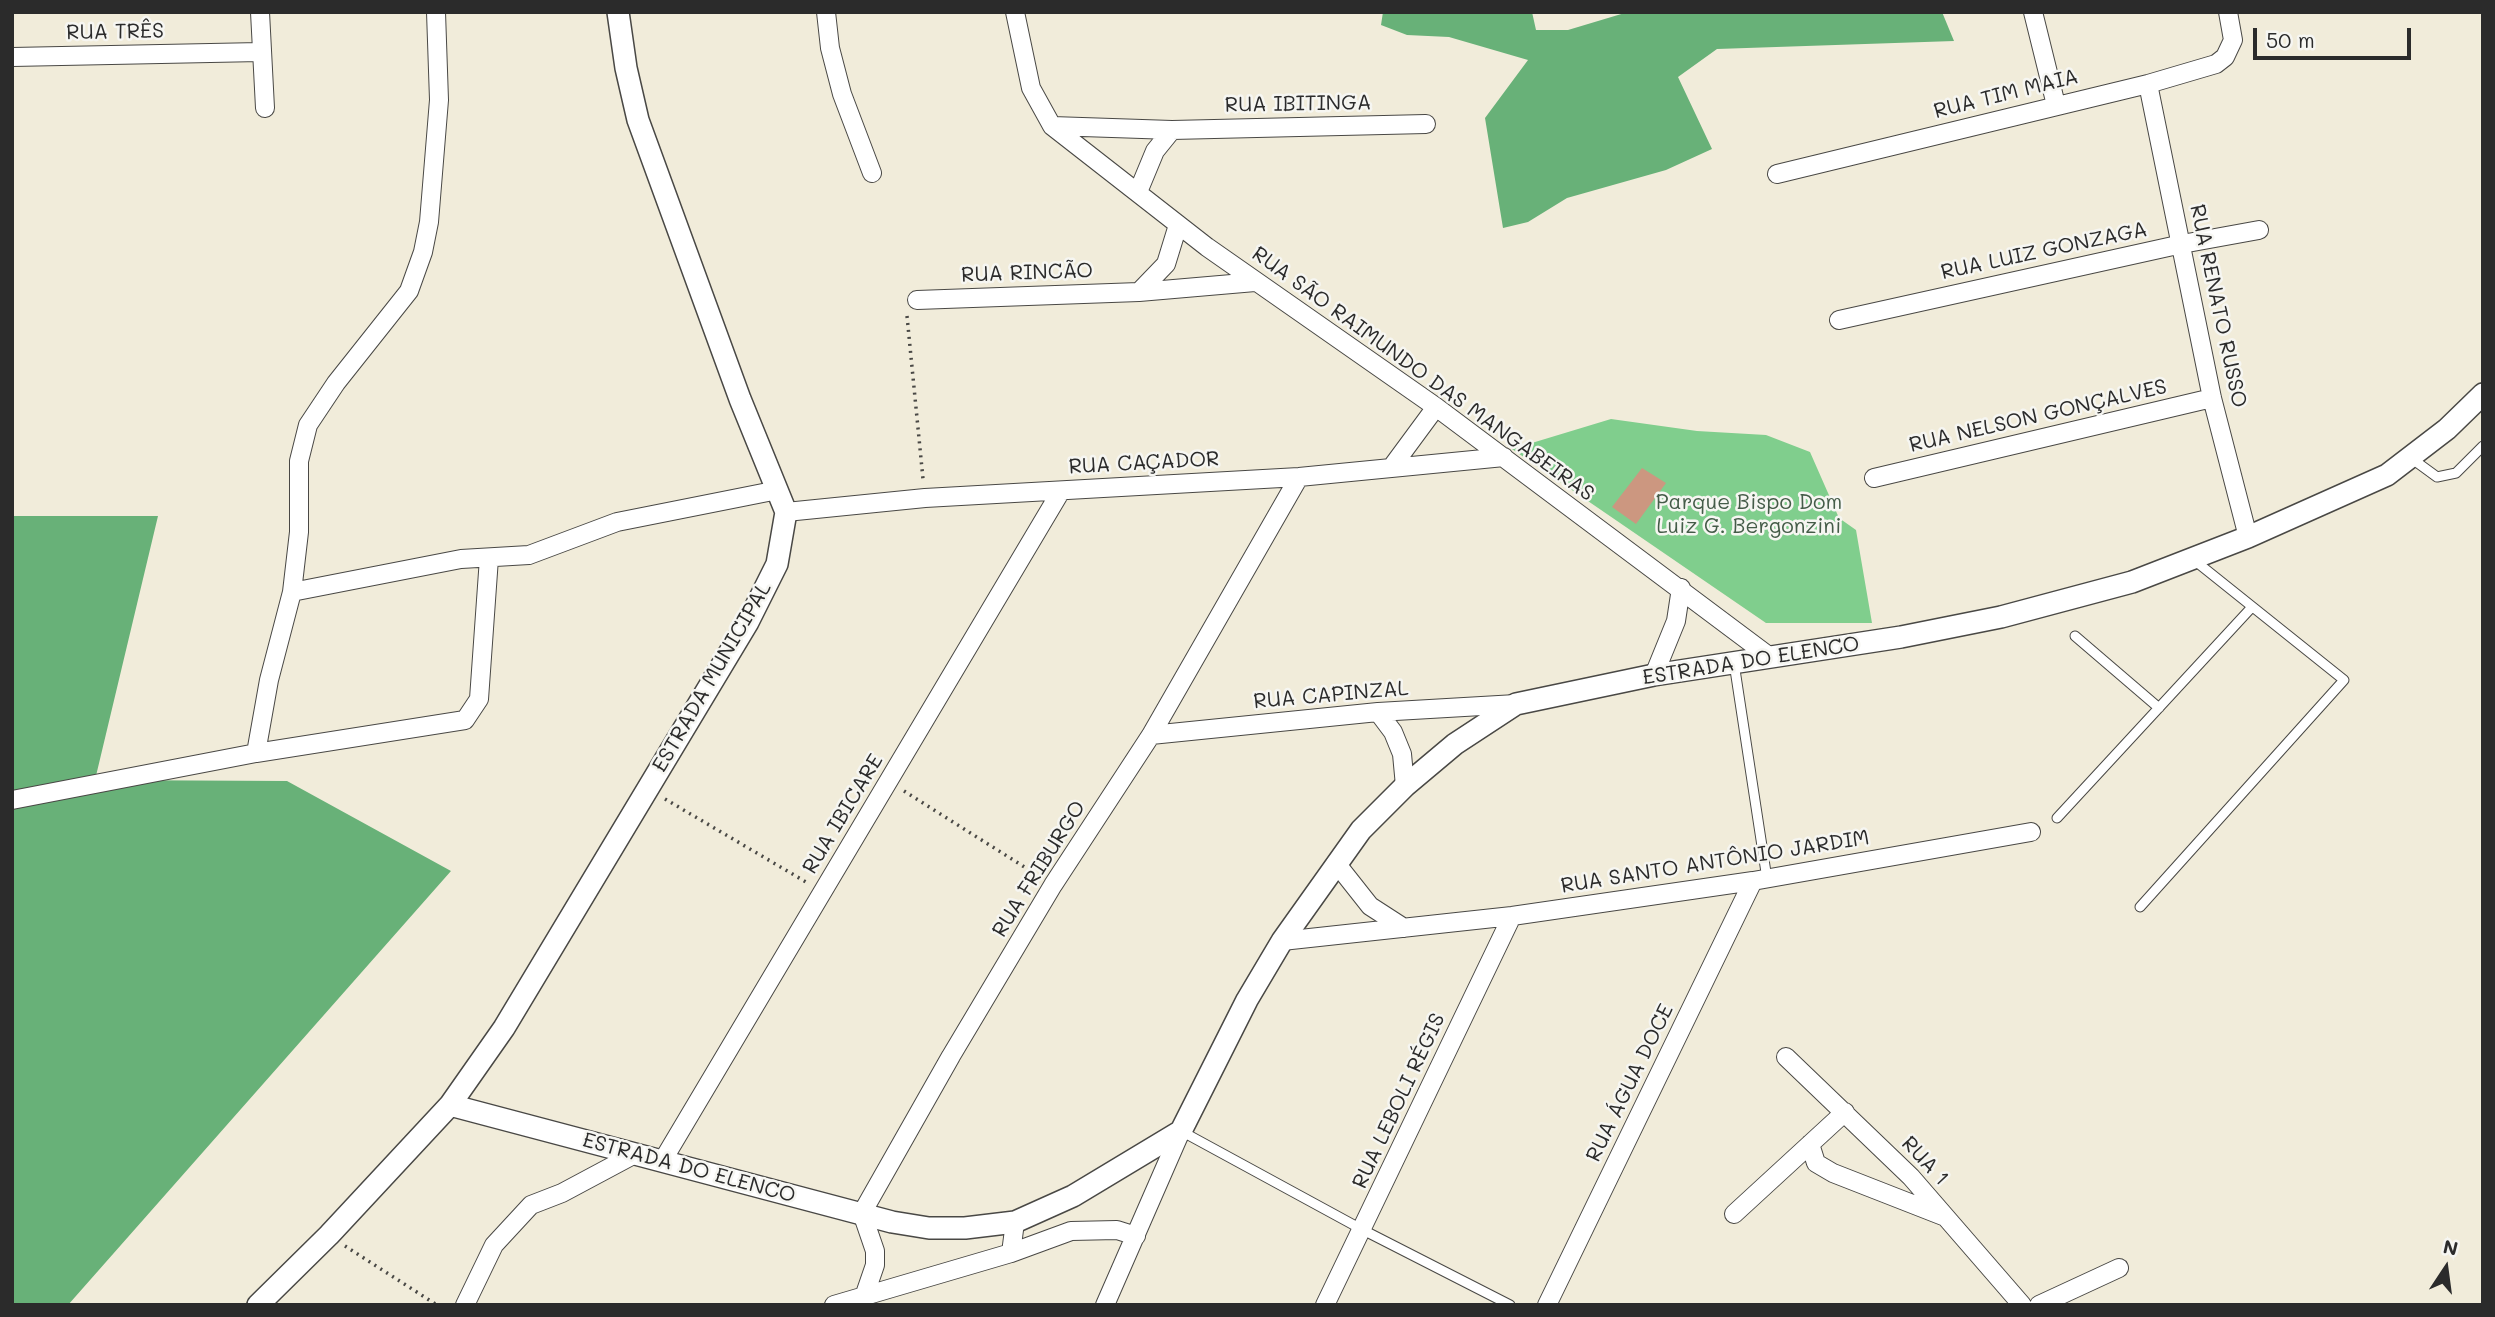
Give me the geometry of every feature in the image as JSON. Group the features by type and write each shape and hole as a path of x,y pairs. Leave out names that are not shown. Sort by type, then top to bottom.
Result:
{"street":[{"path":"260,12 265,108"},
{"path":"256,753 269,680 292,592 299,532 302,442 308,425 336,383 409,291 417,273 429,222 439,100 436,12"},
{"name":"ESTRADA MUNICIPAL","path":"450,1105 504,1028 767,588 777,564 786,512 740,399 638,120 625,68 618,12"},
{"path":"826,12 830,48 842,94 872,173"},
{"path":"1015,12 1031,88 1052,126"},
{"path":"2034,12 2056,105"},
{"name":"RUA TIM MAIA","path":"1777,174 2148,84 2216,64 2225,57 2233,40 2228,12"},
{"name":"RUA TRÊS","path":"12,57 260,52"},
{"name":"RUA RENATO RUSSO","path":"2148,84 2212,398 2248,537"},
{"name":"RUA IBITINGA","path":"1052,126 1172,130 1426,124"},
{"name":"RUA SÃO RAIMUNDO DAS MANGABEIRAS","path":"1052,126 1255,282 1436,407 1770,657"},
{"path":"1138,192 1155,152 1172,130"},
{"path":"1139,292 1166,264 1178,225"},
{"name":"RUA LUIZ GONZAGA","path":"1839,320 2182,244 2259,230"},
{"name":"RUA RINCÃO","path":"917,300 1139,292 1255,282"},
{"name":"ESTRADA DO ELENCO","path":"1105,1305 1181,1131 1242,1011 1282,941 1361,830 1405,786 1455,744 1516,704 1654,675 1901,637 2001,617 2132,582 2248,537 2387,475 2447,429 2483,394"},
{"name":"RUA NELSON GONÇALVES","path":"1874,478 2212,398"},
{"path":"1391,468 1436,407"},
{"name":"RUA CAÇADOR","path":"786,512 925,498 1299,477 1504,457"},
{"name":"RUA FRIBURGO","path":"862,1213 1053,885 1151,735 1299,477"},
{"path":"292,592 461,559 529,555 617,523 778,490"},
{"name":"RUA IBICARE","path":"663,1160 1061,491"},
{"path":"12,800 256,753 465,720 479,699 489,558"},
{"path":"1654,675 1676,621 1681,588"},
{"name":"RUA CAPINZAL","path":"1151,735 1378,712 1516,704"},
{"path":"1378,712 1393,733 1402,754 1405,786"},
{"name":"RUA SANTO ANTÔNIO JARDIM","path":"1282,941 1513,916 1760,880 2031,832"},
{"path":"1336,863 1370,906 1404,928"},
{"name":"RUA ÁGUA DOCE","path":"1547,1305 1760,880"},
{"name":"RUA LEBOLI RÉGIS","path":"1325,1305 1513,916"},
{"name":"RUA 1","path":"1786,1057 1911,1177 2022,1305"},
{"path":"258,1305 329,1235 450,1105"},
{"name":"ESTRADA DO ELENCO","path":"450,1105 862,1213 929,1228 965,1228 1015,1222 1073,1196 1181,1131"},
{"path":"1734,1214 1845,1112"},
{"path":"1810,1144 1816,1163 1833,1173 1946,1217"},
{"path":"466,1305 494,1245 531,1205 562,1193 635,1154"},
{"path":"862,1213 875,1251 875,1265 865,1294"},
{"path":"1011,1253 1015,1222"},
{"path":"834,1305 1011,1253 1071,1231 1117,1230 1136,1236"},
{"path":"2039,1305 2119,1268"}],"lane":[{"path":"2410,457 2437,477 2456,473 2483,446"},
{"path":"2140,907 2344,680 2192,559"},
{"path":"2057,818 2252,607"},
{"path":"2075,636 2159,708"},
{"path":"1734,663 1760,880"},
{"path":"1181,1131 1363,1230 1510,1305"}],"path":[{"path":"917,300 906,307 925,498"},
{"path":"889,781 1053,885"},
{"path":"647,788 822,892"},
{"path":"329,1235 437,1305"}],"green space":[{"path":"1383,12 1532,12 1536,30 1568,30 1628,12 1942,12 1954,41 1717,49 1678,77 1712,149 1666,170 1567,198 1528,222 1503,228 1485,118 1528,60 1449,37 1407,35 1381,25"},
{"name":"Parque Bispo Dom Luiz G. Bergonzini","path":"1611,419 1697,431 1766,435 1810,452 1839,518 1856,530 1872,623 1766,623 1512,449"},
{"path":"12,516 158,516 95,780 287,781 451,871 68,1305 12,1305"}],"building":[{"path":"1642,468 1666,483 1636,524 1612,507"}]}
